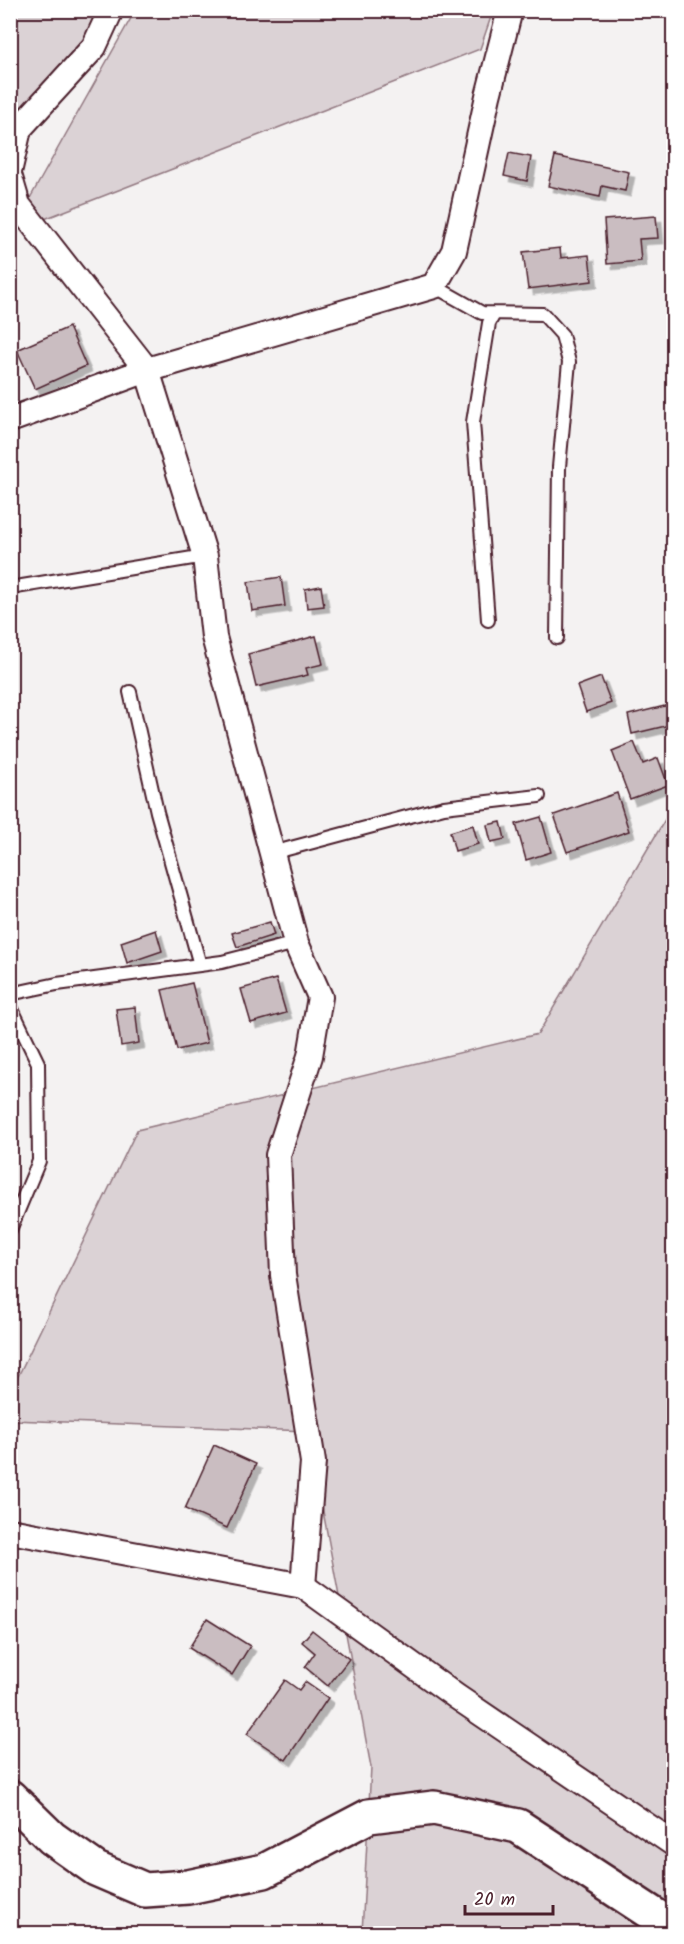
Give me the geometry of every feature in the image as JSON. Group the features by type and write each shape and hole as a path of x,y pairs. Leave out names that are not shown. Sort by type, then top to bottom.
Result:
{"street":[{"path":"10,168 15,132 94,47 111,10"},
{"path":"10,420 147,370 434,286 454,251 488,96 510,10"},
{"path":"10,178 18,205 147,370 205,556 214,637 296,944 320,997 310,1056 278,1155 283,1275 313,1462 303,1586"},
{"path":"10,1531 303,1586 457,1697 674,1844"},
{"path":"10,1797 52,1838 96,1869 145,1890 188,1887 264,1871 369,1816 434,1808 518,1826 674,1928"}],"lane":[{"path":"434,286 482,313 543,314 562,334 569,362 559,467 557,638"},
{"path":"488,620 472,422 489,323 494,314"},
{"path":"10,588 205,556"},
{"path":"130,692 157,812 200,965"},
{"path":"272,853 444,807 539,795"},
{"path":"10,994 57,984 222,962 296,944"},
{"path":"10,1005 38,1063 39,1161 10,1230"}],"shaded area":[{"path":"11,11 114,11 11,133"},
{"path":"135,11 493,11 480,49 11,232"},
{"path":"673,806 673,1933 362,1933 371,1767 308,1431 11,1420 10,1393 137,1130 538,1034"}],"building":[{"path":"509,153 531,157 527,181 504,176"},
{"path":"555,156 629,172 625,191 602,186 600,197 548,186"},
{"path":"656,216 658,238 639,239 641,261 607,264 604,220"},
{"path":"560,248 561,258 589,255 592,281 528,289 523,252"},
{"path":"69,327 86,366 35,389 17,350"},
{"path":"281,577 285,606 252,611 248,582"},
{"path":"321,586 324,606 307,608 305,589"},
{"path":"316,636 323,664 306,668 308,675 256,687 248,654"},
{"path":"601,677 611,703 586,712 577,686"},
{"path":"669,705 674,724 632,734 628,715"},
{"path":"634,742 643,764 658,758 668,785 630,799 612,751"},
{"path":"617,793 629,831 567,852 554,815"},
{"path":"541,817 551,852 526,860 516,824"},
{"path":"501,822 505,839 491,842 487,825"},
{"path":"473,825 478,844 455,851 450,832"},
{"path":"270,922 274,935 237,947 232,933"},
{"path":"156,930 162,951 127,963 121,942"},
{"path":"276,979 286,1013 251,1023 241,989"},
{"path":"192,983 207,1043 177,1050 162,990"},
{"path":"135,1007 139,1043 121,1046 116,1009"},
{"path":"214,1445 256,1464 227,1528 185,1509"},
{"path":"207,1619 250,1646 232,1675 189,1648"},
{"path":"312,1630 349,1659 328,1686 305,1667 315,1653 302,1642"},
{"path":"285,1680 299,1690 305,1682 328,1698 286,1760 247,1734"}]}
